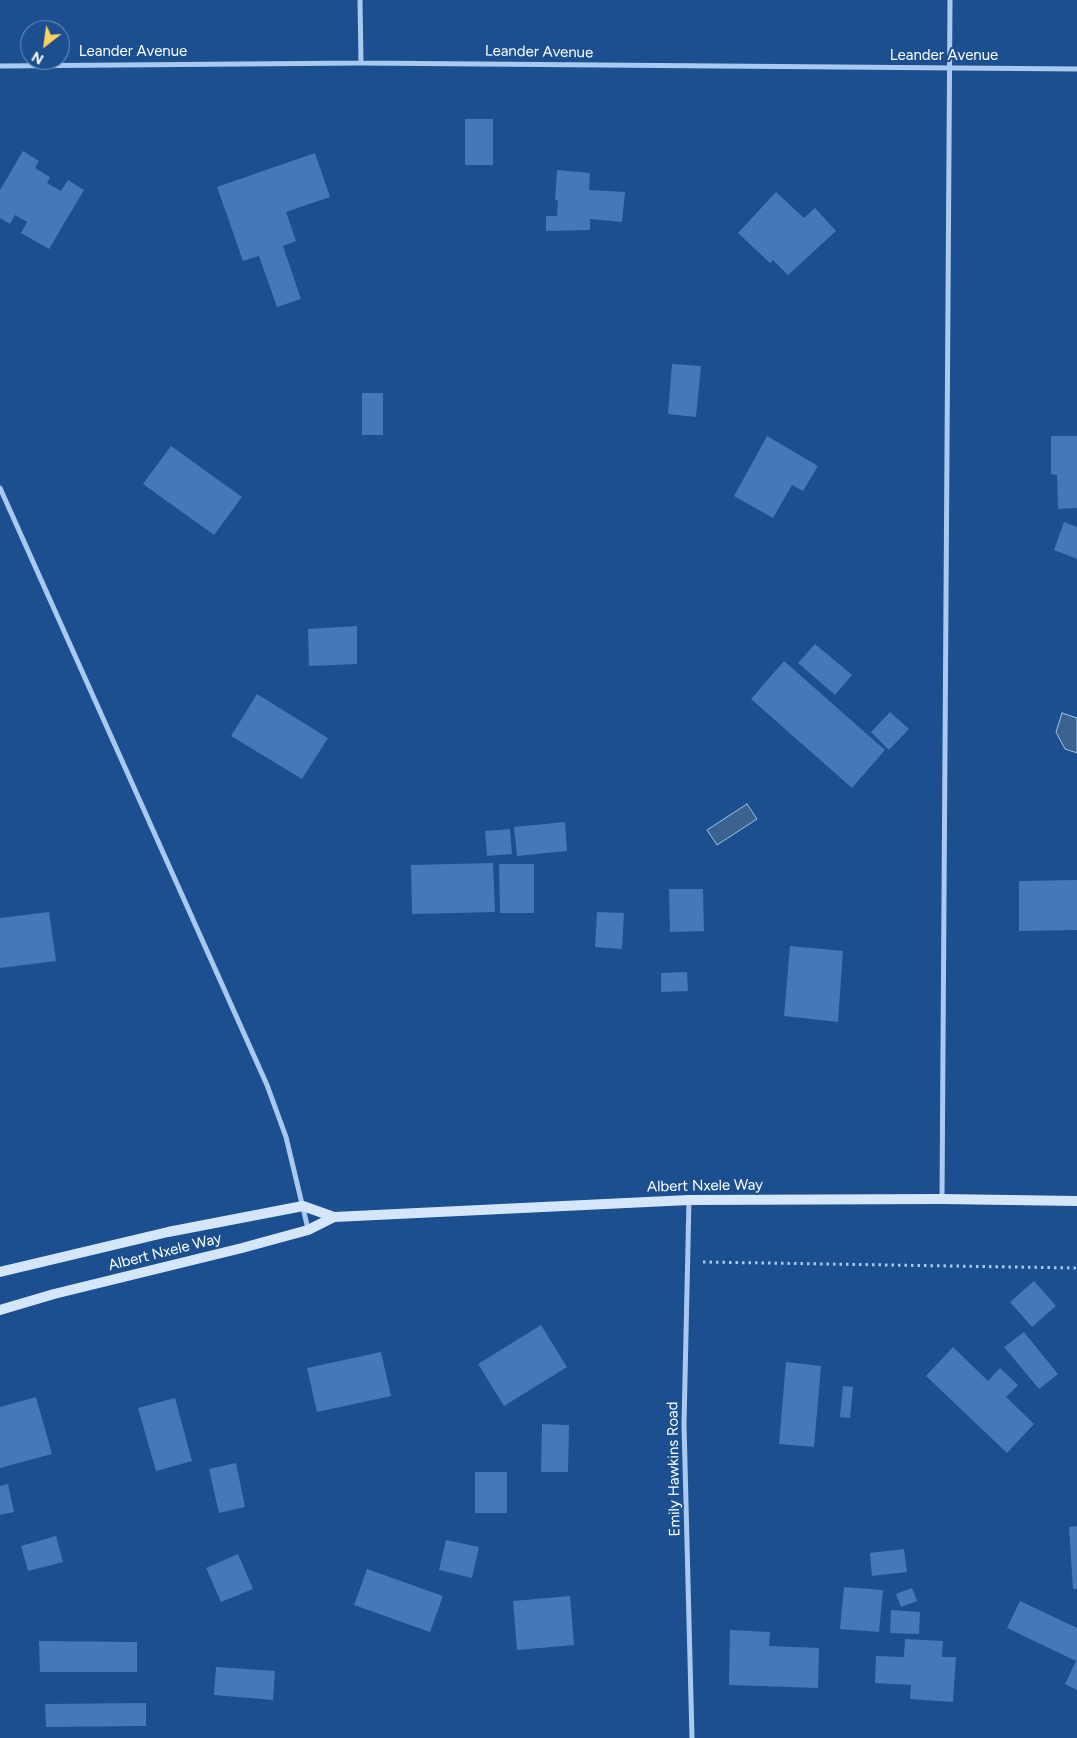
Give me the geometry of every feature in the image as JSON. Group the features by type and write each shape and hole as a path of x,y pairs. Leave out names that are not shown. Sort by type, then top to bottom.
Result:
{"main road":[{"name":"Albert Nxele Way","path":"0,1272 168,1232 303,1206 334,1217 689,1200 942,1199 1077,1201"},
{"name":"Albert Nxele Way","path":"0,1310 54,1294 208,1257 308,1230 334,1217"}],"street":[{"path":"360,0 361,63"},
{"path":"942,1199 950,0"},
{"name":"Leander Avenue","path":"0,66 361,63 1077,69"},
{"path":"0,488 267,1085 286,1136 308,1230"},
{"name":"Emily Hawkins Road","path":"689,1200 684,1424 692,1738"}],"path":[{"path":"689,1262 1077,1268"}],"water":[{"path":"1062,713 1077,718 1077,753 1065,749 1056,732"},
{"path":"747,804 757,819 717,845 707,830"}],"building":[{"path":"465,119 493,119 493,165 465,165"},
{"path":"23,151 39,161 35,168 50,177 47,183 61,191 68,180 84,190 49,249 21,233 27,222 15,215 10,224 0,218 0,190"},
{"path":"315,153 330,197 286,212 296,241 283,246 301,299 277,307 259,256 243,261 217,187"},
{"path":"557,170 590,173 589,190 625,192 622,222 590,219 590,230 546,231 546,216 557,216 558,200 555,200"},
{"path":"776,192 804,218 815,208 836,231 788,275 773,260 770,263 738,233"},
{"path":"672,364 701,366 696,417 668,414"},
{"path":"362,393 383,393 383,435 362,435"},
{"path":"767,436 818,466 803,491 792,485 773,518 734,496"},
{"path":"1051,436 1077,436 1077,508 1058,509 1057,475 1051,474"},
{"path":"171,446 242,497 214,535 143,484"},
{"path":"1064,522 1077,527 1077,559 1054,550"},
{"path":"357,626 357,664 309,666 308,629"},
{"path":"815,644 852,675 835,695 798,663"},
{"path":"784,661 885,750 852,788 751,699"},
{"path":"257,694 328,738 302,779 231,736"},
{"path":"890,712 909,729 889,750 871,732"},
{"path":"565,822 567,851 517,856 514,827"},
{"path":"510,829 512,854 487,856 485,831"},
{"path":"493,863 495,912 412,914 411,865"},
{"path":"499,864 534,864 534,913 500,913"},
{"path":"1077,880 1077,930 1019,931 1019,881"},
{"path":"669,889 703,889 704,931 670,932"},
{"path":"49,912 56,961 0,968 0,918"},
{"path":"597,912 624,913 622,949 595,947"},
{"path":"790,946 843,951 838,1022 784,1016"},
{"path":"687,972 688,991 661,992 661,973"},
{"path":"1034,1281 1056,1306 1032,1327 1010,1302"},
{"path":"541,1325 567,1367 504,1406 478,1364"},
{"path":"1024,1332 1058,1374 1039,1389 1004,1347"},
{"path":"953,1347 988,1381 1000,1368 1018,1385 1006,1397 1034,1424 1007,1453 926,1376"},
{"path":"381,1352 391,1396 317,1412 307,1368"},
{"path":"786,1362 821,1366 814,1447 779,1444"},
{"path":"843,1386 853,1387 850,1418 840,1417"},
{"path":"36,1397 52,1454 0,1468 0,1407"},
{"path":"175,1398 192,1461 156,1471 138,1408"},
{"path":"542,1424 569,1425 568,1472 541,1472"},
{"path":"236,1463 245,1507 219,1513 209,1469"},
{"path":"475,1472 507,1472 507,1513 475,1513"},
{"path":"8,1484 14,1512 0,1515 0,1486"},
{"path":"1077,1526 1077,1589 1073,1589 1069,1527"},
{"path":"56,1536 63,1562 28,1571 21,1546"},
{"path":"446,1540 479,1547 472,1578 439,1570"},
{"path":"904,1549 907,1572 872,1576 870,1553"},
{"path":"238,1554 253,1589 221,1602 206,1568"},
{"path":"367,1569 443,1596 430,1632 354,1605"},
{"path":"844,1587 883,1590 879,1632 840,1629"},
{"path":"912,1588 917,1601 901,1607 896,1594"},
{"path":"570,1596 574,1645 517,1650 513,1601"},
{"path":"1020,1601 1077,1628 1077,1690 1065,1684 1076,1661 1007,1628"},
{"path":"891,1610 920,1612 919,1634 890,1633"},
{"path":"730,1630 770,1632 769,1646 819,1648 818,1688 729,1685"},
{"path":"905,1639 943,1641 942,1657 956,1657 953,1702 910,1699 911,1685 875,1683 876,1656 904,1657"},
{"path":"39,1641 137,1642 137,1672 40,1672"},
{"path":"216,1667 275,1671 273,1700 214,1695"},
{"path":"146,1703 146,1726 46,1727 45,1704"}]}
